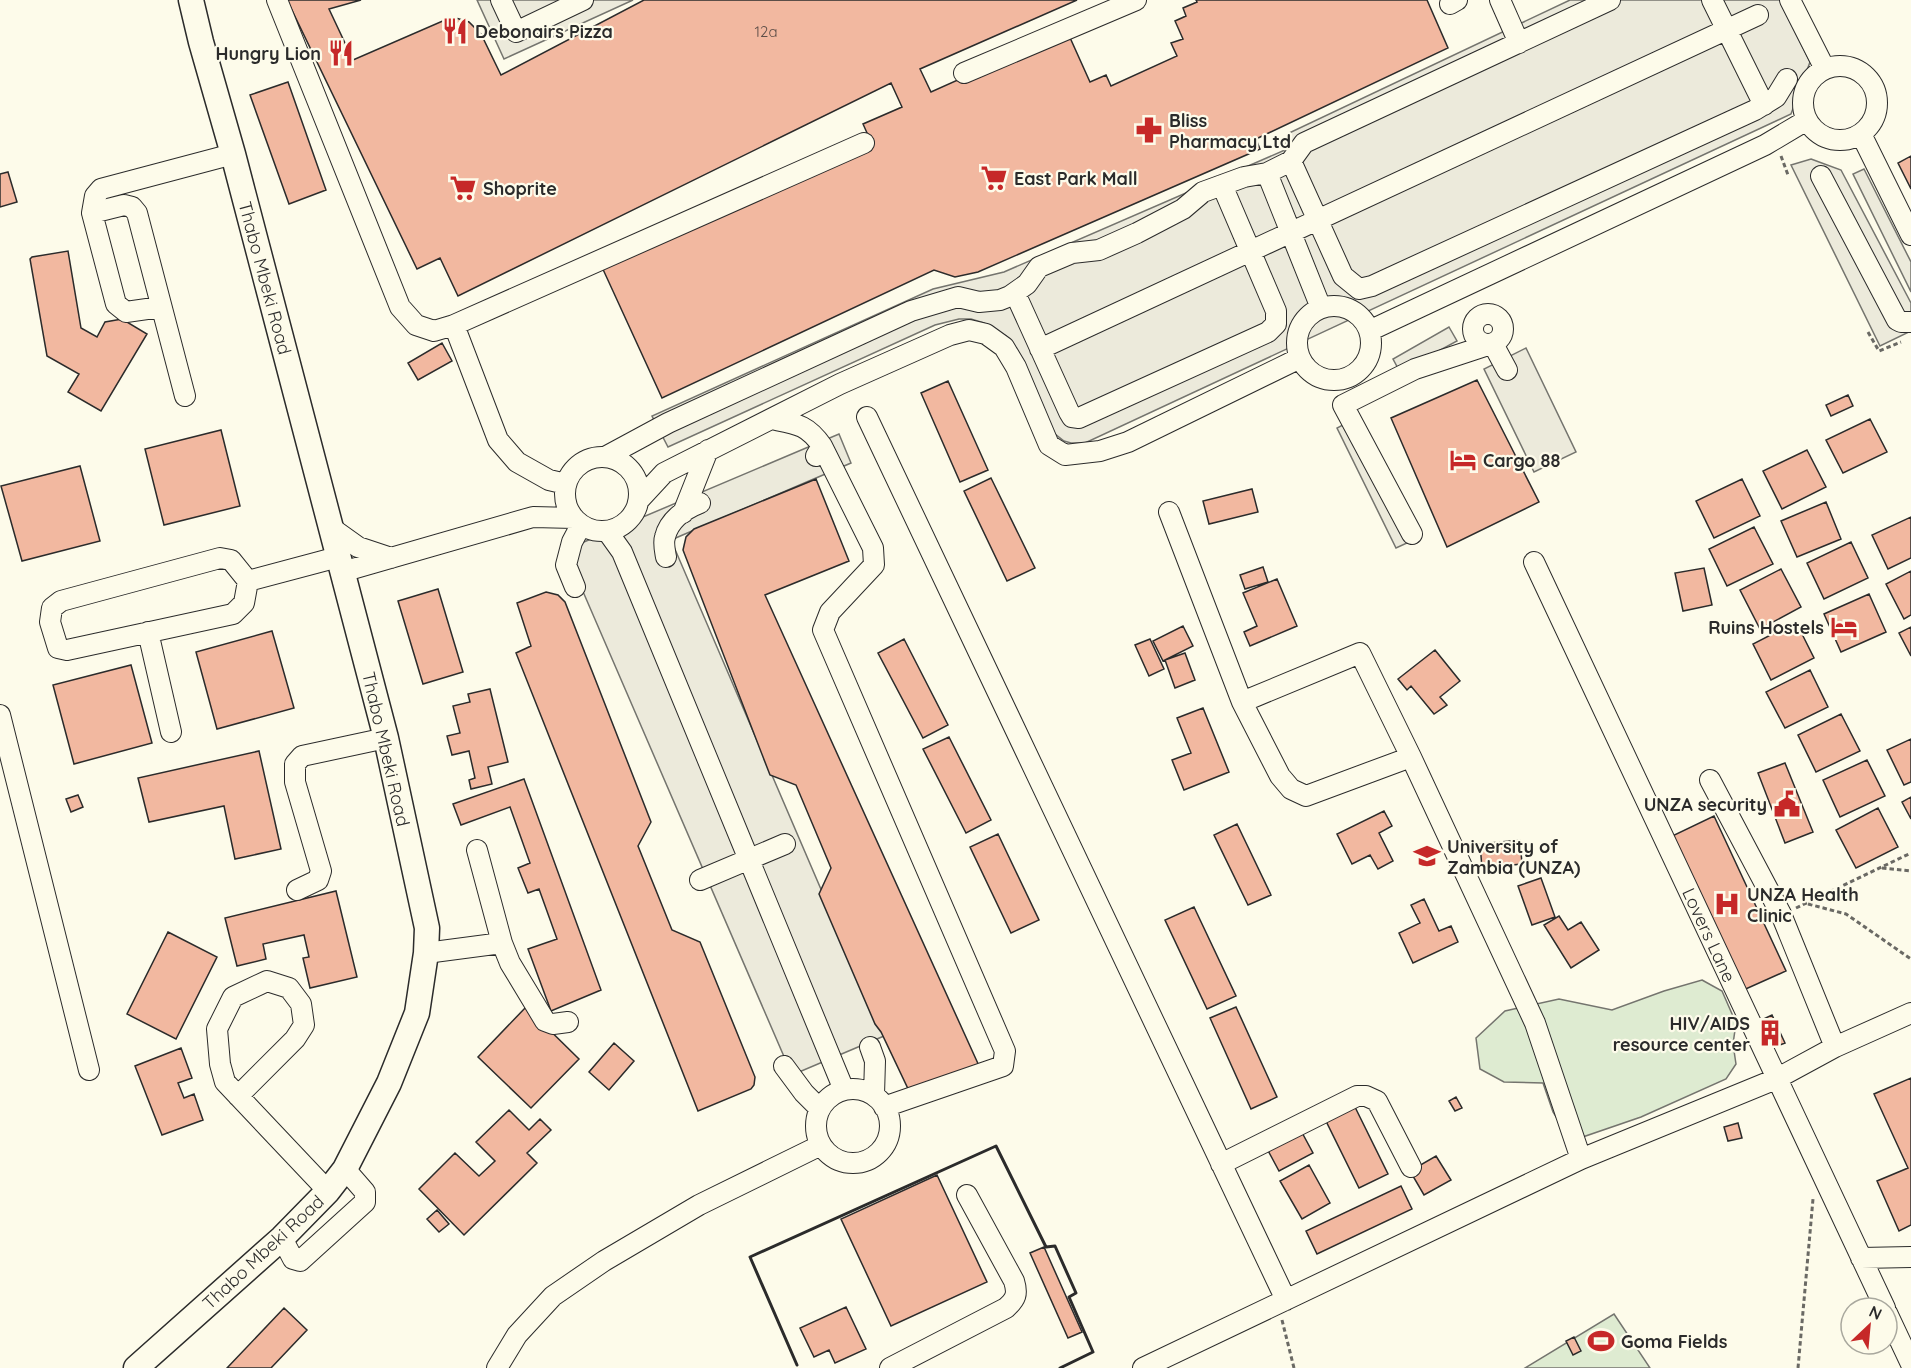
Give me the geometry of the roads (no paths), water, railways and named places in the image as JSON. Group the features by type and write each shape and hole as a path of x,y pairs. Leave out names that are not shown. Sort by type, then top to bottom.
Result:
{"main road":[{"name":"Thabo Mbeki Road","path":"136,1368 282,1239 328,1191 345,1169 389,1083 417,1013 426,953 427,928 386,738 191,0"},
{"name":"Thabo Mbeki Road","path":"198,0 201,42"}],"street":[{"path":"277,0 400,307 416,325 434,331 454,325 864,143"},
{"path":"501,0 516,32 583,0"},
{"path":"964,73 1136,0"},
{"path":"1500,0 1519,43"},
{"path":"605,457 620,461 634,474 639,500 637,508 627,522 606,531 591,530 578,522 568,509 566,488 570,475 589,459 605,457 668,423 911,311 958,297 990,302 1000,300 1027,284 1039,267 1072,253 1099,250 1183,209 1203,192 1244,177 1267,173 1291,161 1304,143 1610,0"},
{"path":"1712,0 1764,105"},
{"path":"1790,0 1825,69"},
{"path":"1040,349 1758,15"},
{"path":"1834,66 1852,68 1861,72 1873,85 1877,112 1873,121 1861,134 1846,140 1831,139 1817,132 1807,120 1803,103 1804,95 1812,79 1825,69 1834,66"},
{"path":"1291,161 1342,276 1359,289 1372,286 1764,105 1776,97 1787,79"},
{"path":"1369,331 1765,145 1807,120"},
{"path":"1861,134 1911,235"},
{"path":"161,307 126,312 116,304 92,213 95,196 100,189 233,154"},
{"path":"1267,173 1322,308"},
{"path":"1821,176 1898,320 1911,322"},
{"path":"1015,293 1072,417 1079,418 1268,332 1276,324 1276,311 1222,185"},
{"path":"92,213 124,205 132,207 137,213 185,396"},
{"path":"1330,306 1346,308 1360,317 1369,331 1371,349 1364,365 1346,378 1323,379 1309,371 1297,350 1298,332 1307,317 1322,308 1330,306"},
{"path":"1412,534 1343,405 1414,369 1451,357 1499,341 1504,330 1503,324 1495,315 1489,314 1478,318 1451,357"},
{"path":"454,325 498,440 517,462 566,488"},
{"path":"1472,328 1476,340 1490,344 1507,370"},
{"path":"639,500 664,473 708,450 840,384 950,335 969,330 986,334 1004,346 1016,367 1049,445 1065,455 1100,451 1128,442 1300,358"},
{"path":"1364,365 1376,388"},
{"path":"1346,378 1357,398"},
{"path":"867,417 1221,1164 1282,1302"},
{"path":"771,419 795,424 812,431 818,452 873,548 874,565 830,612 823,630 1005,1051 1003,1066 879,1101"},
{"path":"666,557 664,538 672,522 692,508 708,450"},
{"path":"634,474 664,473"},
{"path":"533,517 566,488"},
{"path":"1169,512 1242,702 1280,776 1291,789 1306,796 1411,757"},
{"path":"350,605 364,575 376,564 392,558 533,517 578,522"},
{"path":"575,586 566,565 578,522"},
{"path":"622,552 627,522"},
{"path":"330,527 358,547 392,558"},
{"path":"606,531 622,552 844,1090"},
{"path":"220,558 231,560 248,581 244,603 233,614 67,650 58,648 50,622 52,608 61,601 220,558"},
{"path":"248,581 392,558"},
{"name":"Lovers Lane","path":"1534,562 1879,1296"},
{"path":"148,632 171,732"},
{"path":"1242,702 1360,653 1535,1023 1581,1159"},
{"path":"0,715 89,1070"},
{"path":"297,890 318,880 321,871 295,782 295,764 302,756 386,738"},
{"path":"1710,780 1780,914 1835,1047"},
{"path":"700,880 785,844"},
{"path":"477,850 502,943 510,963 545,1021 553,1024 568,1022"},
{"path":"426,953 502,943"},
{"path":"238,1096 296,1039 304,1025 301,1004 289,988 267,981 233,997 217,1029 220,1064 225,1082 238,1096 328,1191"},
{"path":"1143,1368 1581,1159 1776,1079 1835,1047 1911,1013"},
{"path":"870,1047 875,1061 879,1101"},
{"path":"784,1066 804,1093 820,1109"},
{"path":"844,1090 864,1091 879,1101 889,1114 889,1133 883,1149 868,1160 850,1163 833,1158 821,1145 816,1126 820,1109 830,1097 844,1090"},
{"path":"1221,1164 1357,1096 1366,1096 1377,1101 1411,1167"},
{"path":"497,1368 517,1335 553,1296 604,1261 699,1204 821,1145"},
{"path":"282,1239 293,1259 300,1261 365,1202 365,1192 345,1169"},
{"path":"890,1368 1006,1308 1015,1300 1017,1292 1014,1281 967,1195"},
{"path":"1861,1258 1911,1257"},
{"path":"1899,1338 1911,1364"}],"place":[{"name":"Debonairs Pizza","path":"455,31"},
{"name":"Hungry Lion","path":"341,53"},
{"name":"Bliss Pharmacy Ltd","path":"1149,130"},
{"name":"East Park Mall","path":"994,178"},
{"name":"Shoprite","path":"463,188"},
{"name":"Cargo 88","path":"1463,460"},
{"name":"Ruins Hostels","path":"1844,627"},
{"name":"UNZA security","path":"1787,804"},
{"name":"University of Zambia (UNZA)","path":"1427,856"},
{"name":"UNZA Health Clinic","path":"1727,904"},
{"name":"HIV/AIDS resource center","path":"1770,1033"},
{"name":"Goma Fields","path":"1601,1341"}]}
